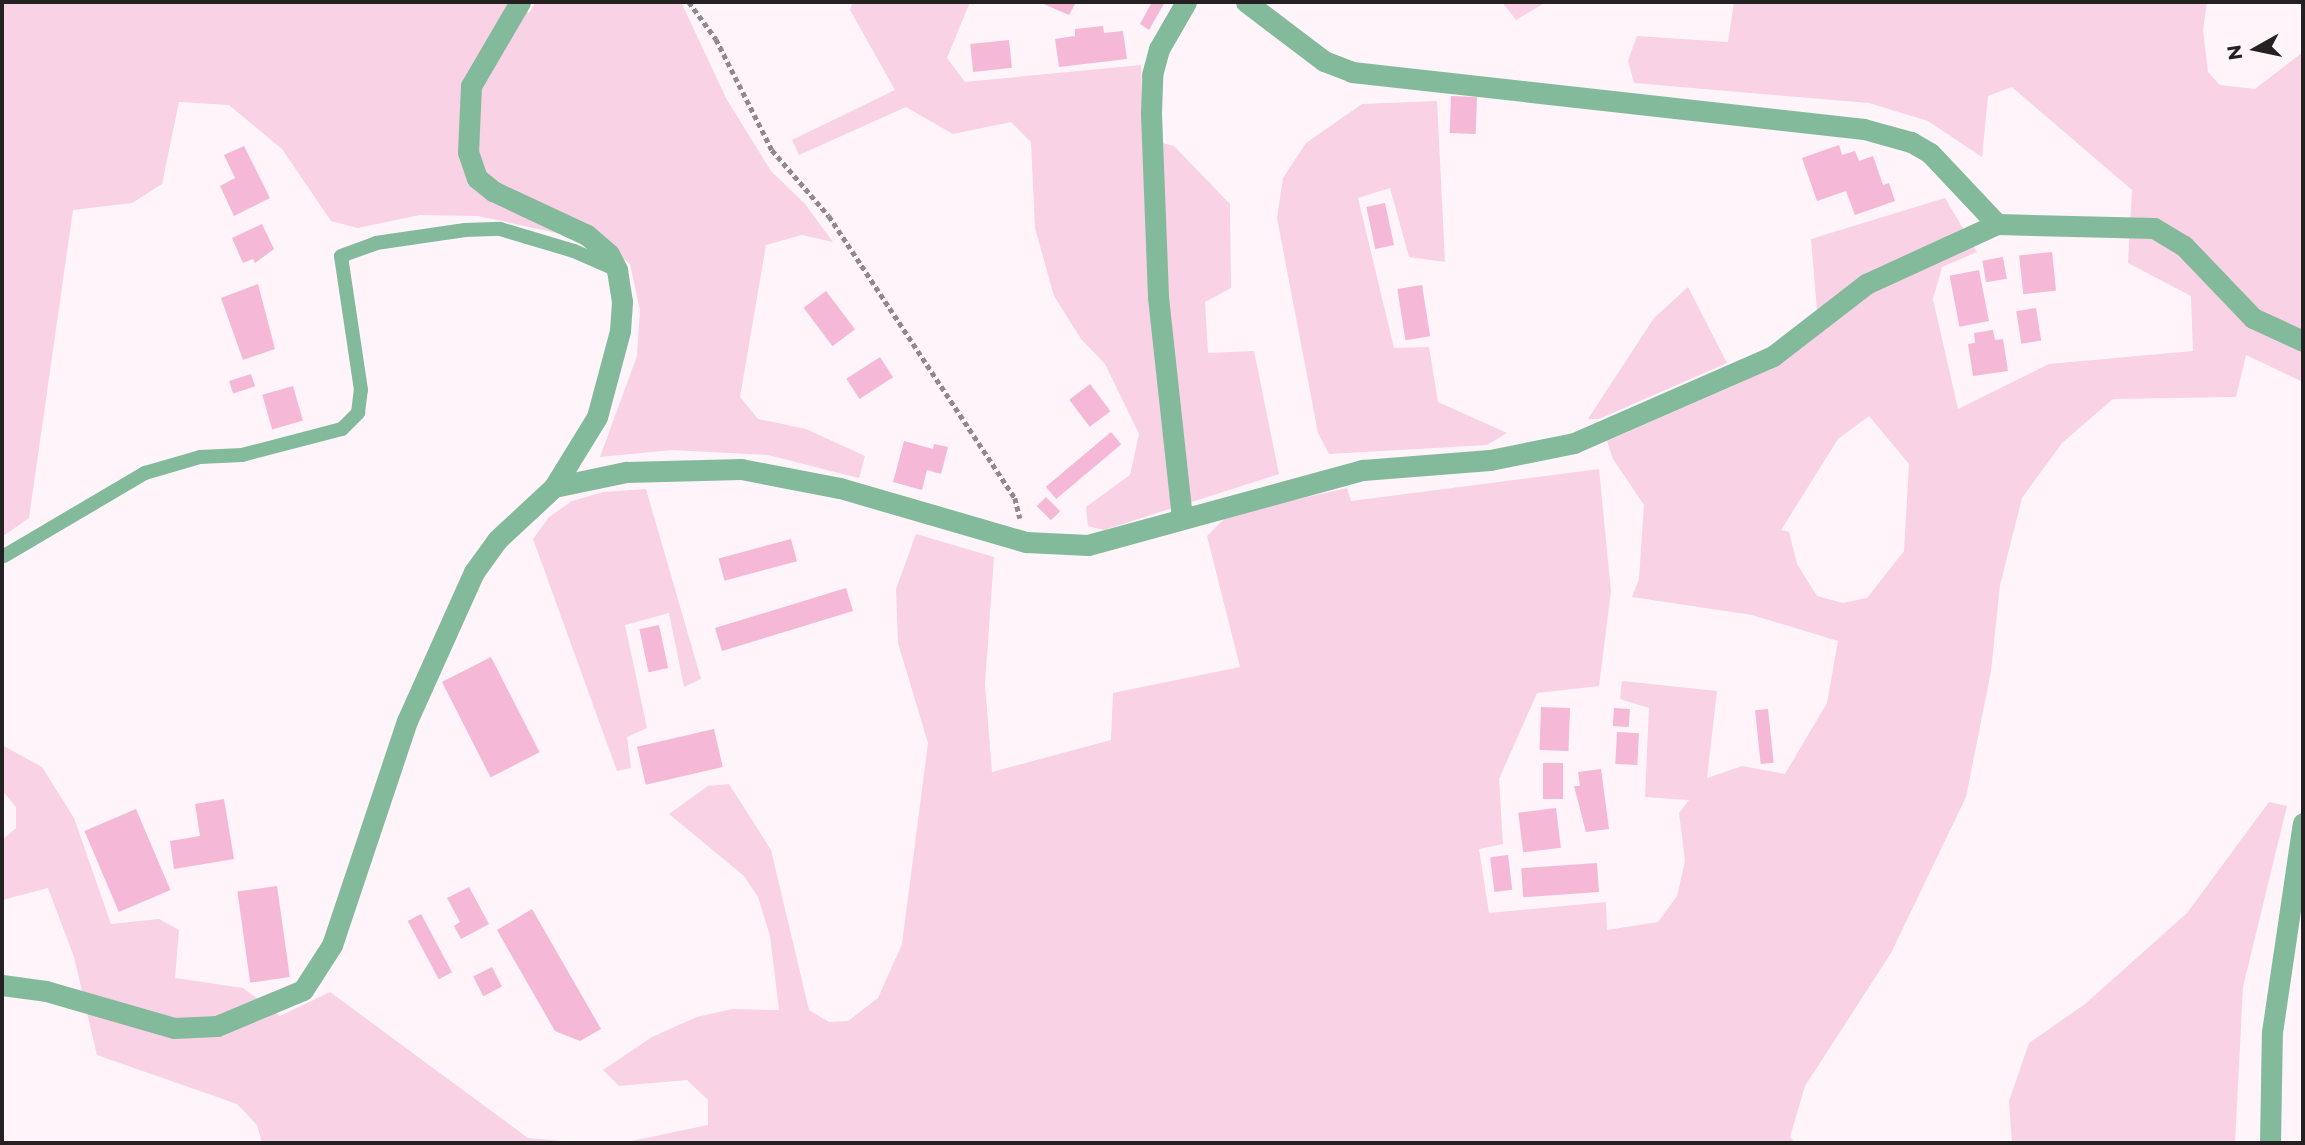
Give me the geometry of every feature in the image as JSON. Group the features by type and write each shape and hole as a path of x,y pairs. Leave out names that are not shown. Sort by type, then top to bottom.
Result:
{"street":[{"path":"2,985 46,991 174,1028 217,1026 303,990 332,945 407,721 474,572 497,540 554,487 597,417 620,331 622,302 617,270 609,254 587,234 493,191 477,178 468,152 471,86 520,2"},
{"path":"1182,519 1158,296 1151,113 1152,75 1159,49 1186,2"},
{"path":"1246,2 1324,61 1352,72 1864,129 1911,142 1930,153 1997,224"},
{"path":"554,487 626,472 741,469 840,488 1026,542 1088,545 1363,470 1490,460 1574,443 1773,356 1866,284 1997,224 2154,228 2184,246 2253,318 2303,341"},
{"path":"2270,1143 2272,1032 2303,823"}],"lane":[{"path":"4,556 145,473 200,457 242,456 342,429 358,413 360,390 341,256 376,243 465,230 500,229 575,251 617,270"}],"path":[{"path":"689,2 716,39 772,150 829,216 1015,498 1026,542"}],"shaded area":[{"path":"2,2 517,2 529,13 536,2 681,2 727,100 771,171 805,204 833,242 802,235 766,245 740,397 758,419 806,429 865,456 859,478 768,455 672,450 600,457 637,356 640,310 630,264 604,243 478,216 420,215 358,228 331,221 282,149 229,105 179,102 162,184 132,203 73,210 29,518 2,537"},
{"path":"853,2 970,2 947,58 965,82 1141,65 1143,138 1174,146 1230,204 1231,288 1205,302 1208,353 1254,351 1279,474 1104,530 1088,526 1086,507 1130,475 1139,434 1105,364 1081,339 1054,296 1035,228 1031,142 1011,122 953,134 906,107 799,155 792,140 895,90 850,10"},
{"path":"1502,2 1546,2 1516,20"},
{"path":"1734,2 2207,2 2203,30 2208,72 2220,85 2255,89 2303,52 2303,382 2246,355 2236,397 2113,399 2062,443 2022,498 2000,585 1991,671 1966,797 1891,953 1805,1086 1790,1137 1795,1143 622,1143 708,1125 708,1100 687,1080 619,1086 603,1070 652,1037 697,1017 732,1009 779,1010 770,936 758,897 744,876 669,814 708,786 729,784 771,850 809,1010 829,1022 848,1021 878,998 902,944 928,743 898,643 896,589 916,534 994,557 985,684 992,772 1111,740 1113,693 1240,667 1207,536 1228,515 1347,488 1351,501 1599,469 1611,591 1599,686 1537,693 1499,779 1503,844 1479,849 1489,913 1606,902 1607,930 1658,922 1677,896 1685,861 1679,813 1689,800 1645,797 1649,708 1620,699 1622,681 1717,691 1707,778 1742,766 1785,774 1827,703 1838,641 1752,615 1632,597 1639,579 1644,505 1613,459 1607,441 1737,384 1784,360 1819,334 1811,239 1945,198 1977,252 1942,267 1933,299 1958,409 2049,364 2193,351 2191,296 2128,263 2132,190 2012,87 1988,96 1982,157 1928,121 1869,103 1634,83 1628,61 1637,36 1728,42","holes":["1869,416 1909,464 1904,551 1867,598 1843,603 1817,596 1797,564 1789,532 1781,530 1838,439"]},
{"path":"1437,101 1445,262 1409,257 1390,188 1358,198 1394,348 1429,347 1438,402 1507,433 1487,445 1329,454 1318,433 1277,218 1283,178 1306,143 1362,104"},
{"path":"1688,287 1727,363 1599,419 1588,419 1654,318"},
{"path":"646,489 701,679 684,687 669,613 625,625 647,728 627,737 631,768 617,771 533,539 549,517 572,501 604,492"},
{"path":"2,745 42,767 74,818 111,924 159,919 179,930 175,978 243,988 280,1016 330,992 528,1138 586,1143 262,1143 257,1125 237,1104 97,1055 74,957 48,888 2,900 2,840 16,828 16,807 2,790"},
{"path":"2269,802 2287,806 2243,987 2235,1143 2012,1143 2009,1101 2029,1043 2085,1004 2187,913"}],"building":[{"path":"1039,2 1076,2 1069,15"},
{"path":"1152,2 1165,2 1149,30 1140,24"},
{"path":"1103,26 1104,33 1123,31 1127,59 1059,67 1055,39 1075,36 1075,29"},
{"path":"1009,40 1012,68 973,72 970,44"},
{"path":"1451,96 1477,97 1476,134 1450,133"},
{"path":"1839,145 1842,155 1855,151 1859,161 1873,156 1883,185 1889,183 1895,201 1855,215 1846,191 1817,201 1802,158"},
{"path":"244,146 270,198 234,216 220,186 235,178 224,155"},
{"path":"1385,203 1394,245 1375,249 1366,207"},
{"path":"262,224 274,249 255,263 253,259 243,263 232,238"},
{"path":"2052,252 2056,291 2023,294 2019,255"},
{"path":"2003,257 2007,279 1986,282 1982,261"},
{"path":"1979,270 1989,321 1959,327 1950,276"},
{"path":"258,284 275,349 243,360 221,298"},
{"path":"1422,285 1430,336 1405,340 1397,289"},
{"path":"826,291 855,329 833,346 804,308"},
{"path":"2036,308 2041,341 2021,344 2016,311"},
{"path":"1993,330 1995,340 2003,339 2008,371 1973,376 1968,344 1975,343 1974,333"},
{"path":"880,357 893,377 860,399 846,379"},
{"path":"251,374 255,386 233,393 229,381"},
{"path":"1090,384 1110,411 1090,427 1069,400"},
{"path":"293,386 303,421 272,429 262,395"},
{"path":"1111,432 1121,444 1056,499 1046,487"},
{"path":"904,441 933,449 934,444 948,447 941,474 927,470 922,490 893,482"},
{"path":"1046,497 1060,511 1051,520 1037,506"},
{"path":"791,539 797,561 725,581 719,558"},
{"path":"846,588 853,611 722,651 715,628"},
{"path":"659,625 668,668 649,672 639,629"},
{"path":"491,657 540,752 491,777 442,682"},
{"path":"1541,707 1570,708 1568,751 1539,750"},
{"path":"1614,708 1630,709 1629,727 1613,726"},
{"path":"1768,709 1774,763 1761,764 1755,710"},
{"path":"714,729 723,767 646,785 637,747"},
{"path":"1617,732 1639,733 1637,765 1615,764"},
{"path":"1543,763 1563,763 1563,799 1543,799"},
{"path":"1601,769 1609,829 1586,832 1574,786 1580,786 1578,772"},
{"path":"224,799 234,859 174,869 170,841 200,836 195,804"},
{"path":"1556,808 1561,848 1523,852 1518,813"},
{"path":"136,809 170,890 119,912 84,831"},
{"path":"1508,855 1512,890 1494,892 1490,857"},
{"path":"1597,863 1599,892 1523,897 1521,868"},
{"path":"277,886 290,977 250,983 237,892"},
{"path":"469,887 489,924 461,939 454,926 460,922 447,898"},
{"path":"532,909 601,1029 580,1041 555,1031 497,930"},
{"path":"421,914 452,972 439,979 408,921"},
{"path":"492,967 502,987 483,996 473,977"}]}
